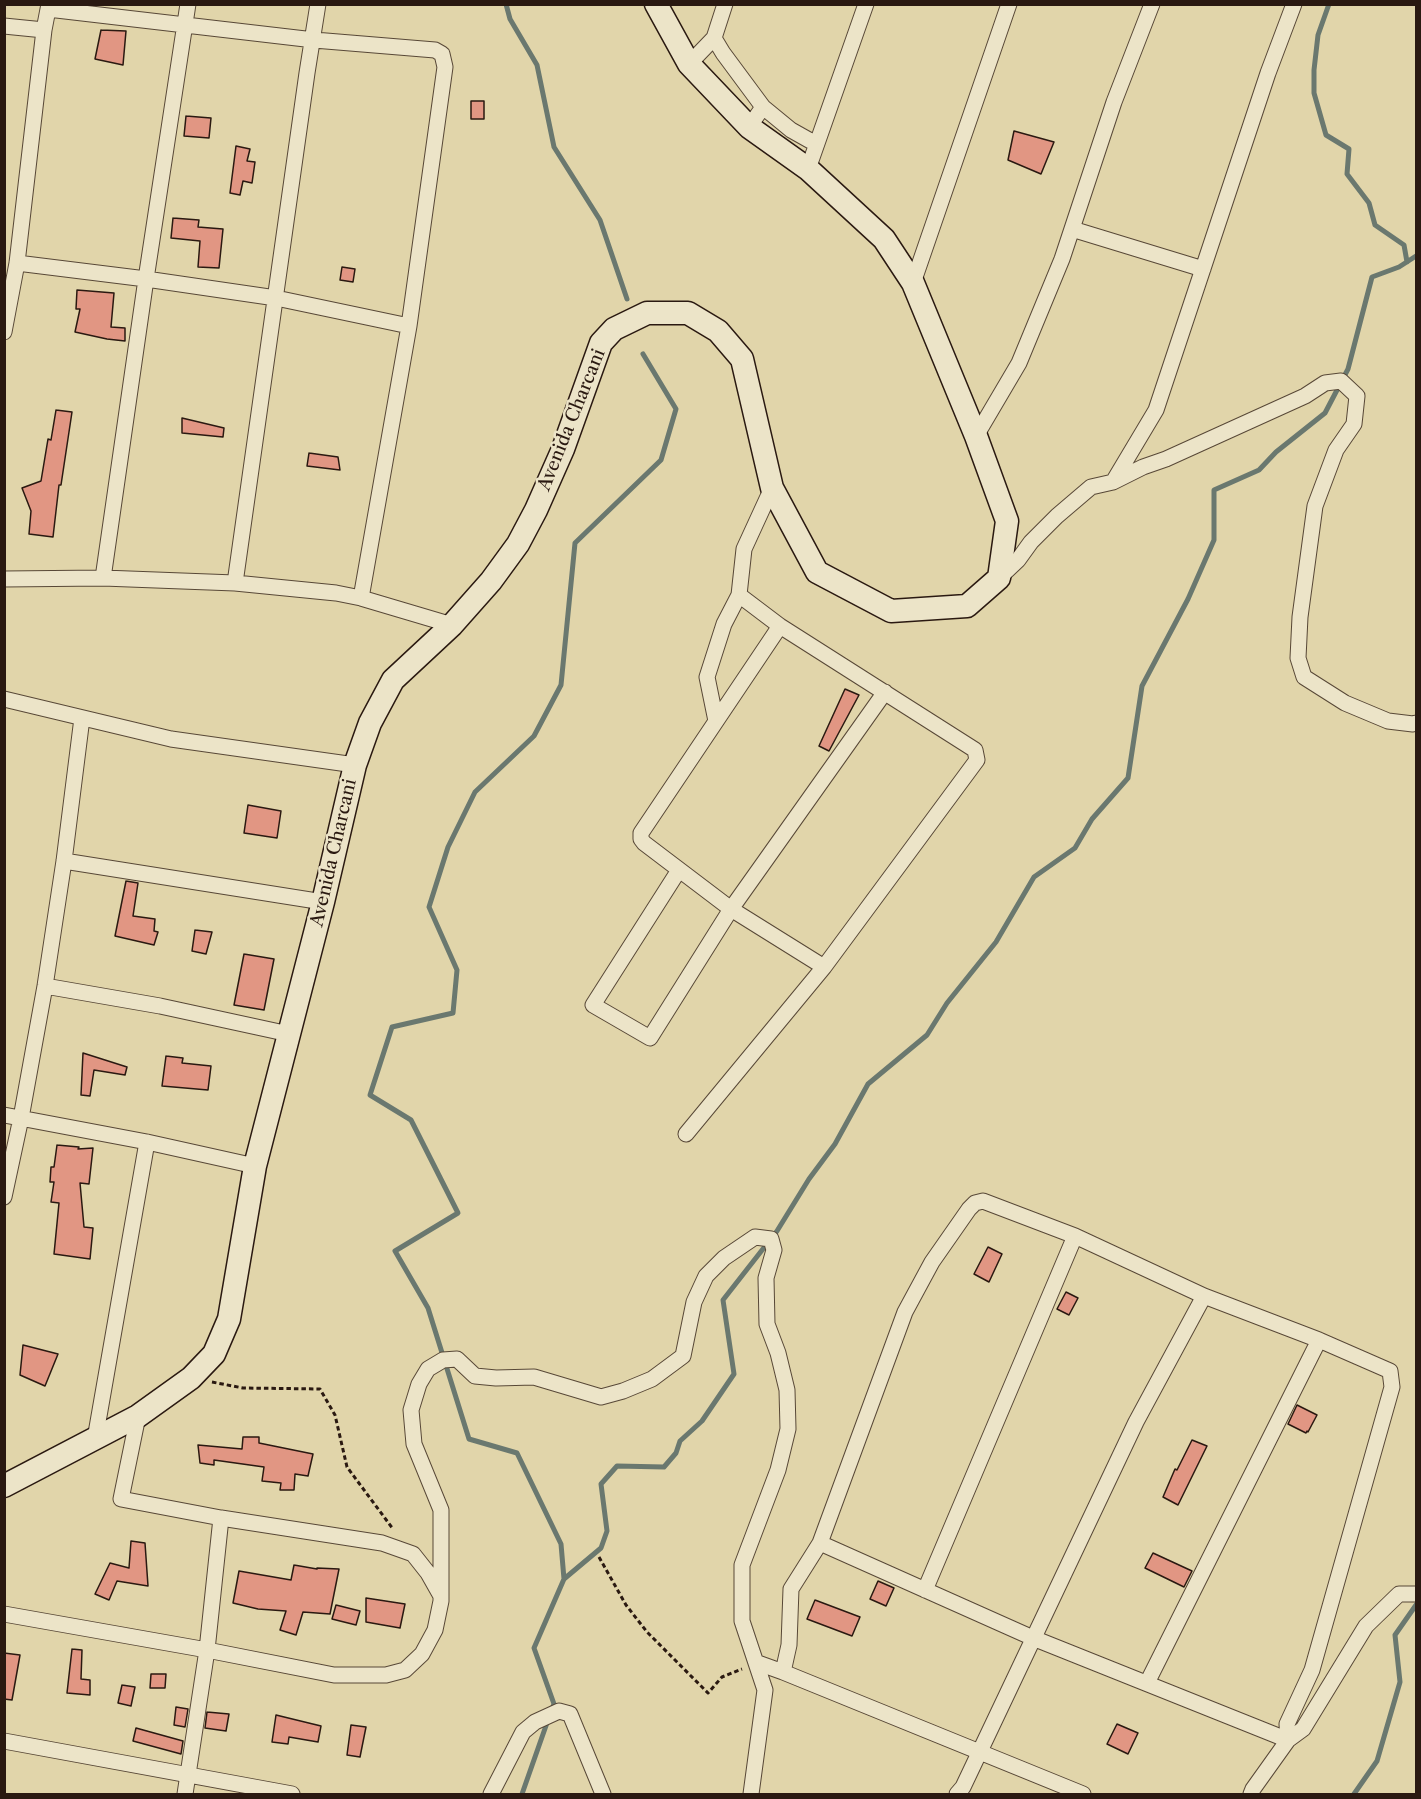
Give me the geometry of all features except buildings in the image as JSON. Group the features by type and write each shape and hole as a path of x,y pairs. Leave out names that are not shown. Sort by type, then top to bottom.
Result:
{"main road":[{"path":"656,4 689,64 749,127 808,169 884,239 913,284 976,436 1007,521 999,578"},
{"name":"Avenida Charcani","path":"4,1486 138,1416 191,1378 214,1354 229,1319 255,1166 323,902 355,765 370,723 393,680 452,625 518,544 563,448 602,343 614,329 647,313 688,313 718,331 742,359 772,488 817,572 891,611 968,606 999,578"}],"street":[{"path":"103,578 188,4"},
{"path":"235,583 318,4"},
{"path":"689,64 714,38 725,4"},
{"path":"808,169 866,4"},
{"path":"913,284 1009,4"},
{"path":"976,436 1019,363 1062,259 1114,102 1152,4"},
{"path":"1113,482 1156,410 1268,73 1294,4"},
{"path":"4,332 8,295 17,263 44,30 49,7 314,40 435,50 442,54 445,67 409,326 362,598"},
{"path":"4,26 44,30"},
{"path":"714,38 763,107 791,129 816,144"},
{"path":"749,127 763,107"},
{"path":"1072,229 1203,269"},
{"path":"17,263 276,298 409,326"},
{"path":"999,578 1018,560 1031,542 1056,516 1091,487 1113,482 1305,396 1325,382 1341,381 1357,396 1354,424 1336,450 1316,506 1300,617 1298,658 1304,677 1345,703 1388,721 1416,723"},
{"path":"716,721 706,677 724,624 739,595 744,549 772,488"},
{"path":"4,579 103,578 235,583 336,593 362,598 452,625"},
{"path":"686,1134 824,967 977,760 975,750 780,626 739,595"},
{"path":"780,626 641,833 641,839 730,909 824,967"},
{"path":"680,870 593,1005 650,1038 730,909 885,692"},
{"path":"4,699 171,739 355,765"},
{"path":"4,1197 45,986 82,717"},
{"path":"64,861 323,902"},
{"path":"45,986 160,1006 289,1034"},
{"path":"4,1115 147,1142 255,1166"},
{"path":"95,1439 147,1142"},
{"path":"783,1672 789,1644 791,1589 820,1543 904,1312 932,1262 969,1209 975,1203 983,1201 1075,1236 1203,1296 1319,1340 1390,1371 1392,1387 1312,1670 1287,1724 1288,1740"},
{"path":"925,1590 1075,1236"},
{"path":"4,1614 334,1675 386,1675 405,1671 422,1654 435,1630 441,1596 441,1510 414,1444 411,1410 419,1384 428,1369 443,1360 457,1359 475,1376 534,1377 601,1397 623,1391 652,1380 682,1356 694,1302 706,1276 724,1258 755,1237 771,1239 774,1250 766,1278 767,1324 778,1353 787,1390 788,1429 778,1470 742,1565 742,1621 758,1663 765,1690 755,1793"},
{"path":"957,1794 963,1787 1136,1422 1203,1296"},
{"path":"1147,1683 1319,1340"},
{"path":"138,1416 121,1499 221,1518 382,1543 412,1554 428,1573 441,1596"},
{"path":"184,1794 207,1650 221,1518"},
{"path":"820,1543 1033,1638 1288,1740"},
{"path":"1251,1794 1288,1740 1303,1729 1366,1626 1399,1594 1416,1594"},
{"path":"758,1663 1083,1794"},
{"path":"491,1794 523,1732 535,1722 559,1711 570,1714 603,1794"},
{"path":"4,1741 292,1794"}],"path":[{"path":"191,1378 243,1388 320,1389 335,1415 347,1467 394,1530"},
{"path":"599,1557 626,1605 647,1632 708,1693 722,1677 758,1663"}],"waterway":[{"path":"506,4 510,19 537,65 554,147 600,220 627,299"},
{"path":"1329,4 1318,35 1314,70 1314,93 1326,135 1349,149 1347,174 1369,203 1375,225 1404,245 1407,262"},
{"path":"564,1579 601,1548 607,1531 601,1484 617,1466 664,1467 676,1453 680,1441 702,1421 734,1374 723,1300 777,1231 809,1179 835,1144 868,1084 927,1035 947,1003 996,942 1034,877 1075,848 1092,819 1128,778 1142,686 1188,599 1214,540 1214,490 1259,470 1276,452 1325,413 1348,369 1372,277 1399,267 1416,256"},
{"path":"551,1711 554,1704 534,1648 564,1579 561,1544 517,1453 469,1439 428,1308 395,1251 458,1213 411,1120 370,1095 392,1027 453,1013 457,970 429,907 448,847 475,792 534,736 561,685 575,543 661,460 676,409 643,354"},
{"path":"1354,1794 1377,1761 1400,1682 1395,1635 1416,1605"},
{"path":"522,1794 548,1720"}]}
